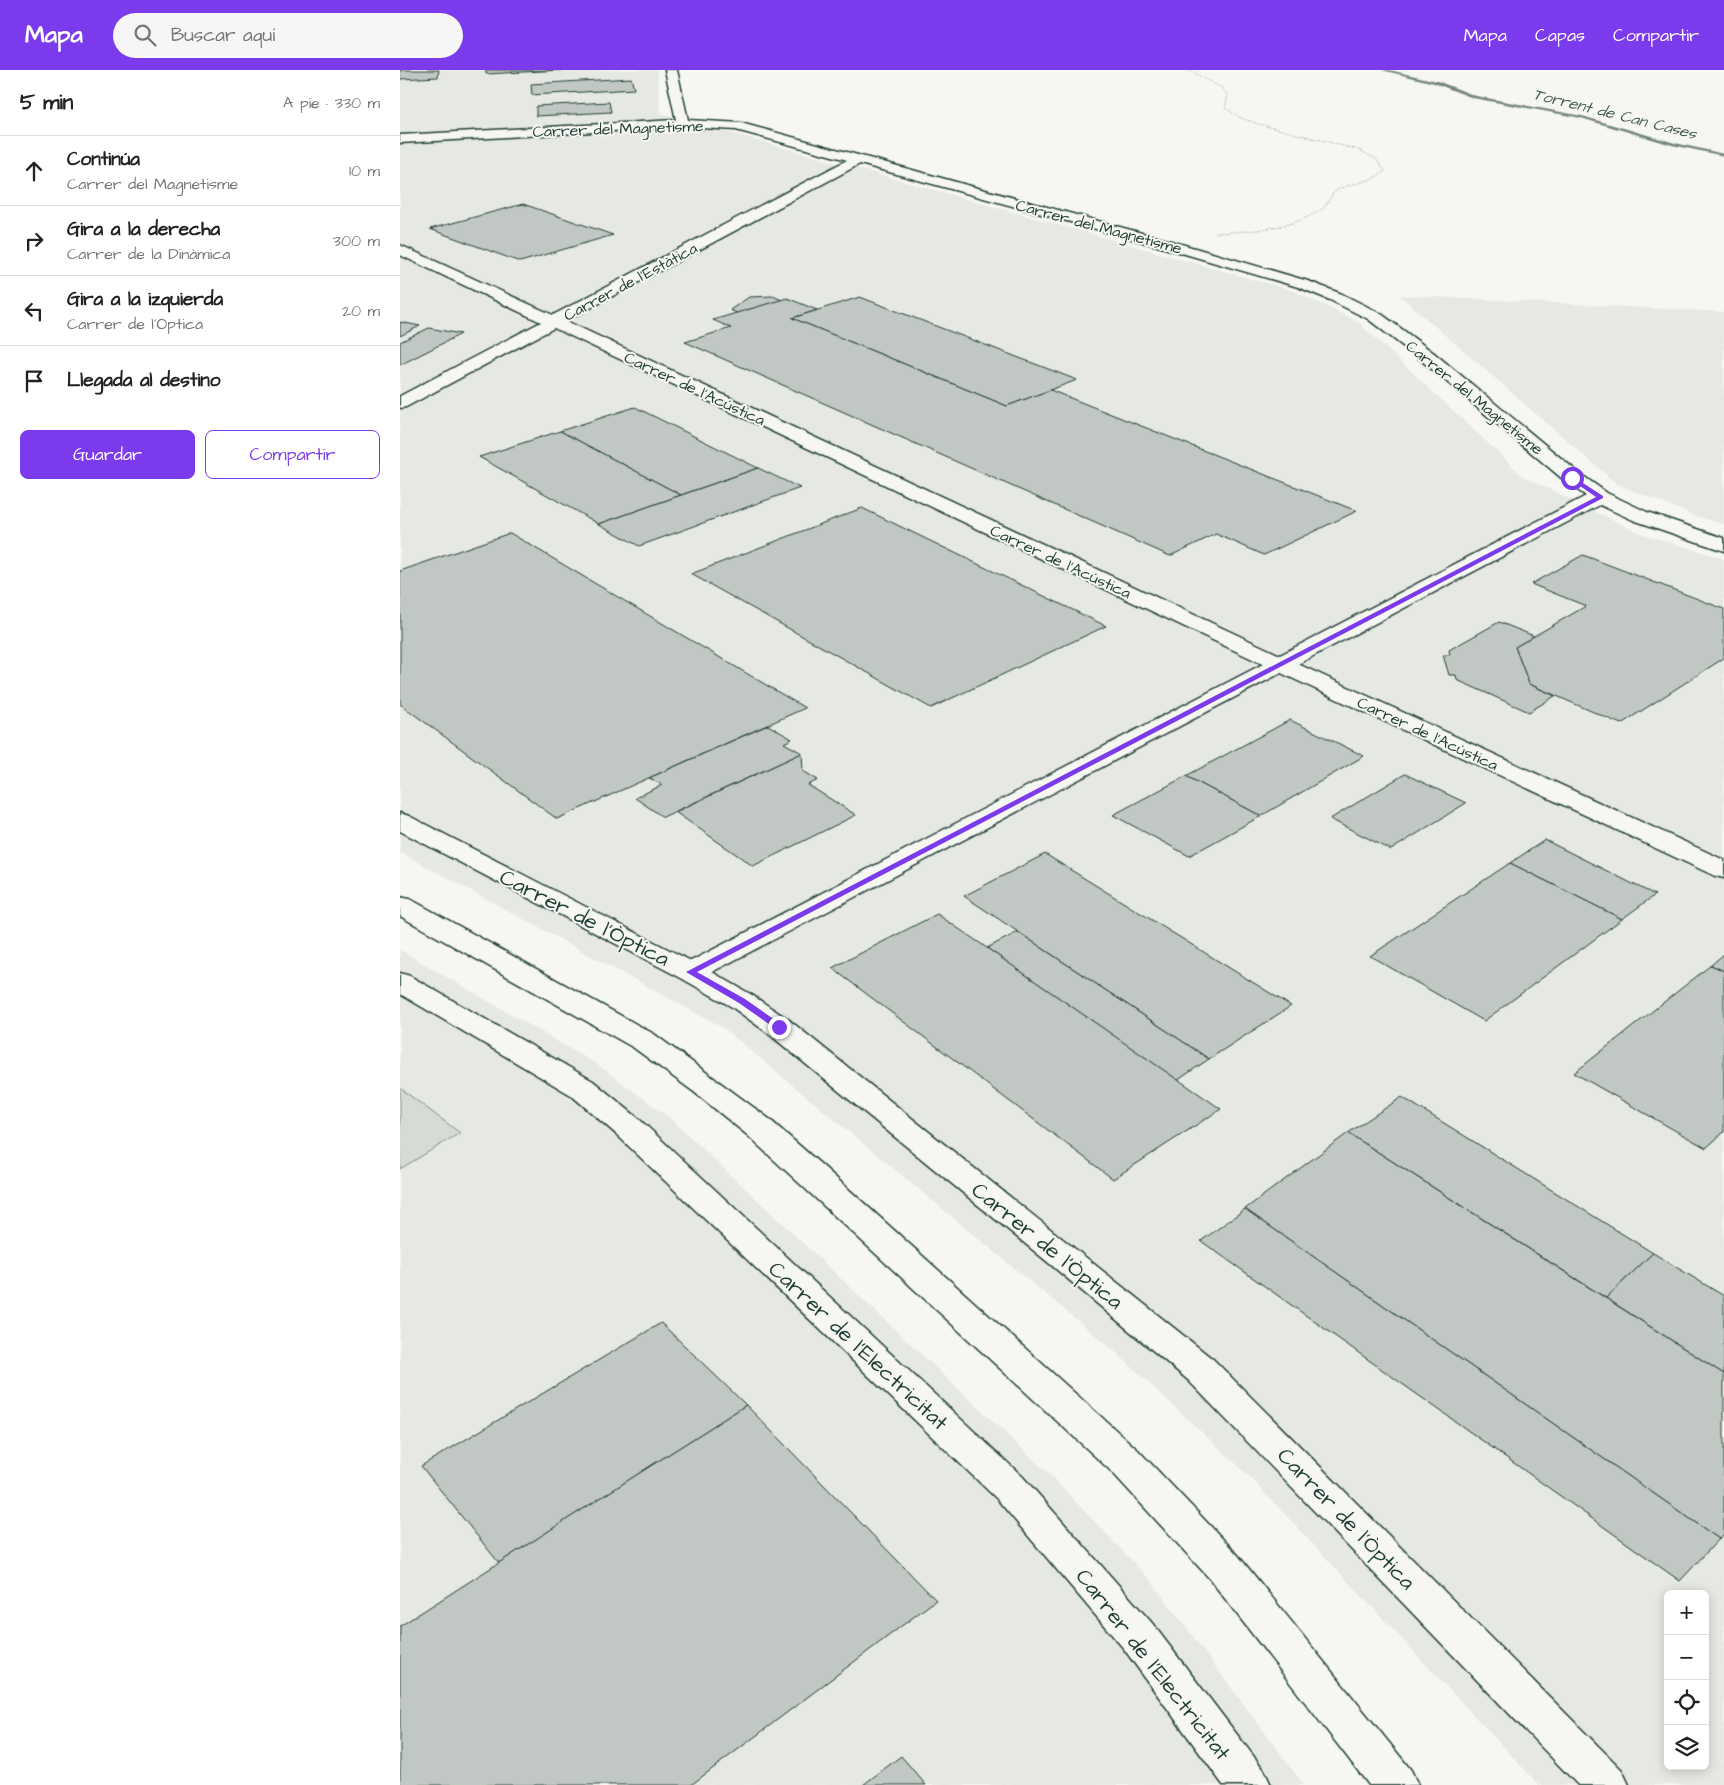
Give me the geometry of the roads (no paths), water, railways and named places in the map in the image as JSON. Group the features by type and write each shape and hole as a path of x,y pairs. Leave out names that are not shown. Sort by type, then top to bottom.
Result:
{"street":[{"path":"671,70 683,123"},
{"name":"Carrer del Magnetisme","path":"400,139 683,123 753,129 1303,284 1336,296 1374,316 1428,357 1572,478 1600,497 1640,516 1724,544"},
{"name":"Carrer de l'Estàtica","path":"400,403 860,159"},
{"name":"Carrer de l'Acústica","path":"400,249 1280,664 1724,870"},
{"path":"691,972 1600,497"},
{"name":"Carrer de l'Òptica","path":"400,821 691,972 742,1001 779,1027 1062,1255 1201,1370 1607,1785"},
{"path":"400,905 644,1041 705,1085 757,1126 814,1176 1125,1461 1223,1566 1396,1785"},
{"name":"Carrer de l'Electricitat","path":"400,982 582,1088 627,1126 996,1474 1138,1636 1248,1785"}],"waterway":[{"name":"Torrent de Can Cases","path":"1384,70 1435,82 1475,97 1582,117 1674,144 1724,155"}]}
